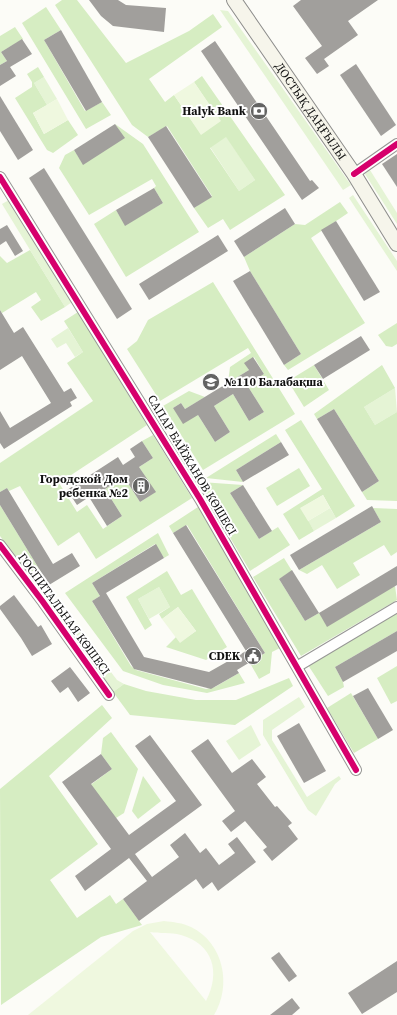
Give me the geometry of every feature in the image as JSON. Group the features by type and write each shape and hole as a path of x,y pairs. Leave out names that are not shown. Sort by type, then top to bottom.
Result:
{"main road":[{"name":"ДОСТЫҚ ДАҢҒЫЛЫ","path":"234,0 354,174 397,244"}],"street":[{"path":"354,174 397,144"},
{"name":"САПАР БАЙЖАНОВ КӨШЕСІ","path":"0,177 197,493 298,666 356,770"},
{"name":"ГОСПИТАЛЬНАЯ КӨШЕСІ","path":"0,545 43,602 109,695"},
{"path":"298,666 397,607"}],"green space":[{"path":"62,0 77,0 126,63 189,31 213,14 222,27 149,79 165,102 174,95 201,134 220,121 194,82 202,76 285,195 230,230 223,219 208,228 194,208 212,196 167,126 148,137 132,125 55,5","holes":["226,137 255,180 239,191 210,148"]},
{"path":"46,7 61,30 44,40 85,111 102,102 111,115 86,129 22,23"},
{"path":"220,10 228,11 351,185 343,190"},
{"path":"15,27 23,39 1,52 7,61 0,65 0,36"},
{"path":"38,67 44,77 34,83 47,105 33,113 44,134 68,120 78,135 53,153 47,150 15,98 32,87 32,82 27,74"},
{"path":"44,77 57,99 47,105 34,83"},
{"path":"194,82 221,121 201,135 174,95"},
{"path":"57,99 68,120 44,134 33,113"},
{"path":"115,124 143,144 199,232 126,277 94,224 116,210 125,225 163,203 154,188 156,186 152,179 89,215 59,168 65,155 74,150 83,164 124,138"},
{"path":"226,136 255,180 239,191 210,147"},
{"path":"370,170 397,213 397,224 365,174"},
{"path":"353,195 397,261 397,271 349,198"},
{"path":"9,200 72,302 65,307 2,204"},
{"path":"340,202 348,213 311,238 365,323 288,370 284,365 301,354 250,271 244,257 295,224 305,225"},
{"path":"30,250 65,307 41,321 31,307 41,300 36,292 2,313 0,310 0,256 7,263"},
{"name":"№110 Балабақша","path":"213,282 295,414 203,470 163,406 189,391 205,397 185,409 181,403 173,408 198,415 215,442 230,432 214,406 233,394 249,421 264,412 247,385 264,374 254,357 245,363 249,370 228,383 230,367 251,353 248,348 160,401 127,349 137,341 148,320"},
{"path":"78,312 147,425 59,483 77,512 87,505 103,529 122,516 105,489 124,477 140,502 155,492 139,467 153,458 142,441 153,435 192,498 96,559 79,532 58,546 20,486 9,491 7,488 0,492 0,463 93,401 67,363 83,352 64,321"},
{"path":"397,323 397,344 392,347 386,346 378,335"},
{"path":"68,328 83,352 75,357 66,343 57,348 51,339"},
{"path":"314,365 329,390 304,407 288,381"},
{"path":"382,365 395,388 364,407 375,425 397,412 397,501 367,500 362,492 379,481 334,409 317,419 314,414"},
{"path":"395,388 397,412 375,425 364,407"},
{"path":"301,420 355,506 336,518 323,495 301,508 314,531 299,540 283,514 322,489 285,430"},
{"path":"276,434 281,442 236,470 243,482 206,478"},
{"path":"299,468 310,486 277,506 266,488"},
{"path":"201,482 243,485 230,493 259,539 278,527 290,545 250,571 198,484"},
{"path":"323,495 330,508 308,521 300,508"},
{"path":"0,505 49,585 41,590 0,536"},
{"path":"198,507 282,647 272,652 270,673 259,679 250,663 265,653 187,525 173,533 169,526"},
{"path":"330,508 336,518 314,531 308,521"},
{"path":"373,508 397,509 397,552 391,556 384,545 353,563 360,575 337,589 322,565 307,574 299,570 381,522"},
{"path":"158,533 169,555 164,558 155,544 92,583 100,596 92,601 131,666 136,670 206,689 215,687 239,673 245,683 207,693 163,685 123,671 65,593"},
{"path":"284,558 292,571 279,579 305,621 319,613 395,586 397,600 301,656 253,577"},
{"path":"167,571 181,595 192,589 227,647 206,660 166,647 176,637 180,642 196,631 178,607 162,619 159,614 170,607 159,587 138,599 152,625 145,630 126,597"},
{"path":"159,587 170,607 149,619 138,599"},
{"path":"56,600 117,680 124,684 113,692 50,604"},
{"path":"178,607 196,631 180,643 162,619"},
{"path":"397,613 397,631 335,667 344,687 328,696 308,665"},
{"path":"397,666 397,701 391,704 377,678"},
{"path":"289,678 293,686 235,725 130,715 113,692 124,684 146,691 196,700 236,700"},
{"path":"351,693 378,739 354,753 327,708"},
{"path":"299,697 305,707 272,730 272,740 307,797 339,776 341,779 335,784 316,816 308,810 263,735 263,720"},
{"path":"102,705 112,718 49,776 98,844 50,880 77,918 110,895 116,904 123,899 142,925 101,937 1,1005 0,789"},
{"path":"251,725 261,745 239,760 226,741"},
{"path":"111,732 138,769 124,813 116,818 85,789 112,769 101,754 103,738"},
{"path":"143,776 161,801 138,819 132,811"},
{"path":"164,921 185,925 202,934 211,943 218,954 222,966 223,979 223,991 220,1004 214,1015 28,1015 133,931 147,924","holes":["150,932 181,935 192,939 201,945 207,952 211,960 213,980 211,990 206,1001"]}],"building":[{"path":"89,0 118,0 126,5 166,8 164,32 113,26 101,16"},
{"path":"301,0 378,0 348,21 358,35 324,59 329,66 317,74 305,58 322,46 293,6"},
{"path":"61,30 102,102 86,111 44,40"},
{"path":"22,39 32,54 10,67 16,76 0,86 0,65 7,61 1,52"},
{"path":"215,41 310,181 312,180 319,188 302,200 201,51"},
{"path":"356,64 396,125 381,136 340,75"},
{"path":"0,96 33,150 18,160 0,131"},
{"path":"115,124 125,138 83,165 74,150"},
{"path":"166,126 212,197 194,208 148,137"},
{"path":"397,154 397,187 382,164"},
{"path":"44,168 132,309 117,319 29,178"},
{"path":"154,188 163,203 125,226 116,210"},
{"path":"285,208 295,224 244,257 234,241"},
{"path":"336,221 380,292 364,301 321,230"},
{"path":"7,225 23,251 15,256 6,241 0,245 0,229"},
{"path":"218,235 228,251 149,300 139,284"},
{"path":"250,271 301,354 284,365 233,281"},
{"path":"0,310 14,333 23,327 64,392 71,388 77,398 70,402 72,406 4,449 0,443 0,411 10,428 51,403 22,356 0,370"},
{"path":"361,336 370,350 323,379 314,365"},
{"path":"253,357 264,374 247,385 264,412 249,421 233,394 214,406 230,432 215,442 198,415 183,424 173,408 181,403 185,409 249,370 244,363"},
{"path":"334,409 379,481 362,492 317,419"},
{"name":"Городской Дом ребенка №2","path":"142,441 153,458 139,467 156,492 140,502 124,477 105,489 122,516 107,526 89,497 77,505 67,490 118,457 123,465 135,457 130,449"},
{"path":"281,442 289,455 243,482 236,470"},
{"path":"243,485 272,531 259,539 230,493"},
{"path":"7,488 53,564 72,553 80,566 49,585 0,505 0,492"},
{"path":"372,506 381,522 299,570 290,555"},
{"path":"186,525 265,653 237,670 239,673 211,689 134,669 92,601 100,596 92,583 156,544 164,558 106,593 144,657 209,672 246,651 173,533"},
{"path":"397,566 397,585 327,627 319,613"},
{"path":"292,570 319,613 305,621 279,579"},
{"path":"14,595 38,627 41,625 52,644 32,656 0,609 0,606"},
{"path":"397,631 397,651 343,682 335,667"},
{"path":"70,667 90,693 78,702 68,687 60,693 51,681"},
{"path":"368,688 393,730 378,739 353,696"},
{"path":"299,723 326,771 304,783 277,736"},
{"path":"150,735 202,805 135,854 152,877 179,857 170,845 185,833 200,853 206,848 219,865 235,853 228,844 237,837 256,862 218,891 212,882 203,889 196,879 139,921 123,899 147,881 129,858 85,891 75,876 111,849 62,782 101,754 112,769 91,784 129,835 176,801 135,746"},
{"path":"208,739 232,773 252,759 266,777 257,784 275,807 277,806 292,823 288,826 298,839 272,861 263,850 267,847 245,821 231,832 222,821 235,811 191,751"},
{"path":"279,952 297,976 289,982 271,958"},
{"path":"397,961 397,992 362,1014 348,993"},
{"path":"292,998 300,1008 292,1015 270,1015"}],"cycle path":[{"path":"354,174 397,144"},
{"path":"0,177 200,499 356,770"},
{"path":"0,545 43,602 109,695"}],"place":[{"name":"Halyk Bank","path":"259,111"},
{"name":"№110 Балабақша","path":"211,382"},
{"name":"Городской Дом ребенка №2","path":"141,486"},
{"name":"CDEK","path":"253,656"}]}
